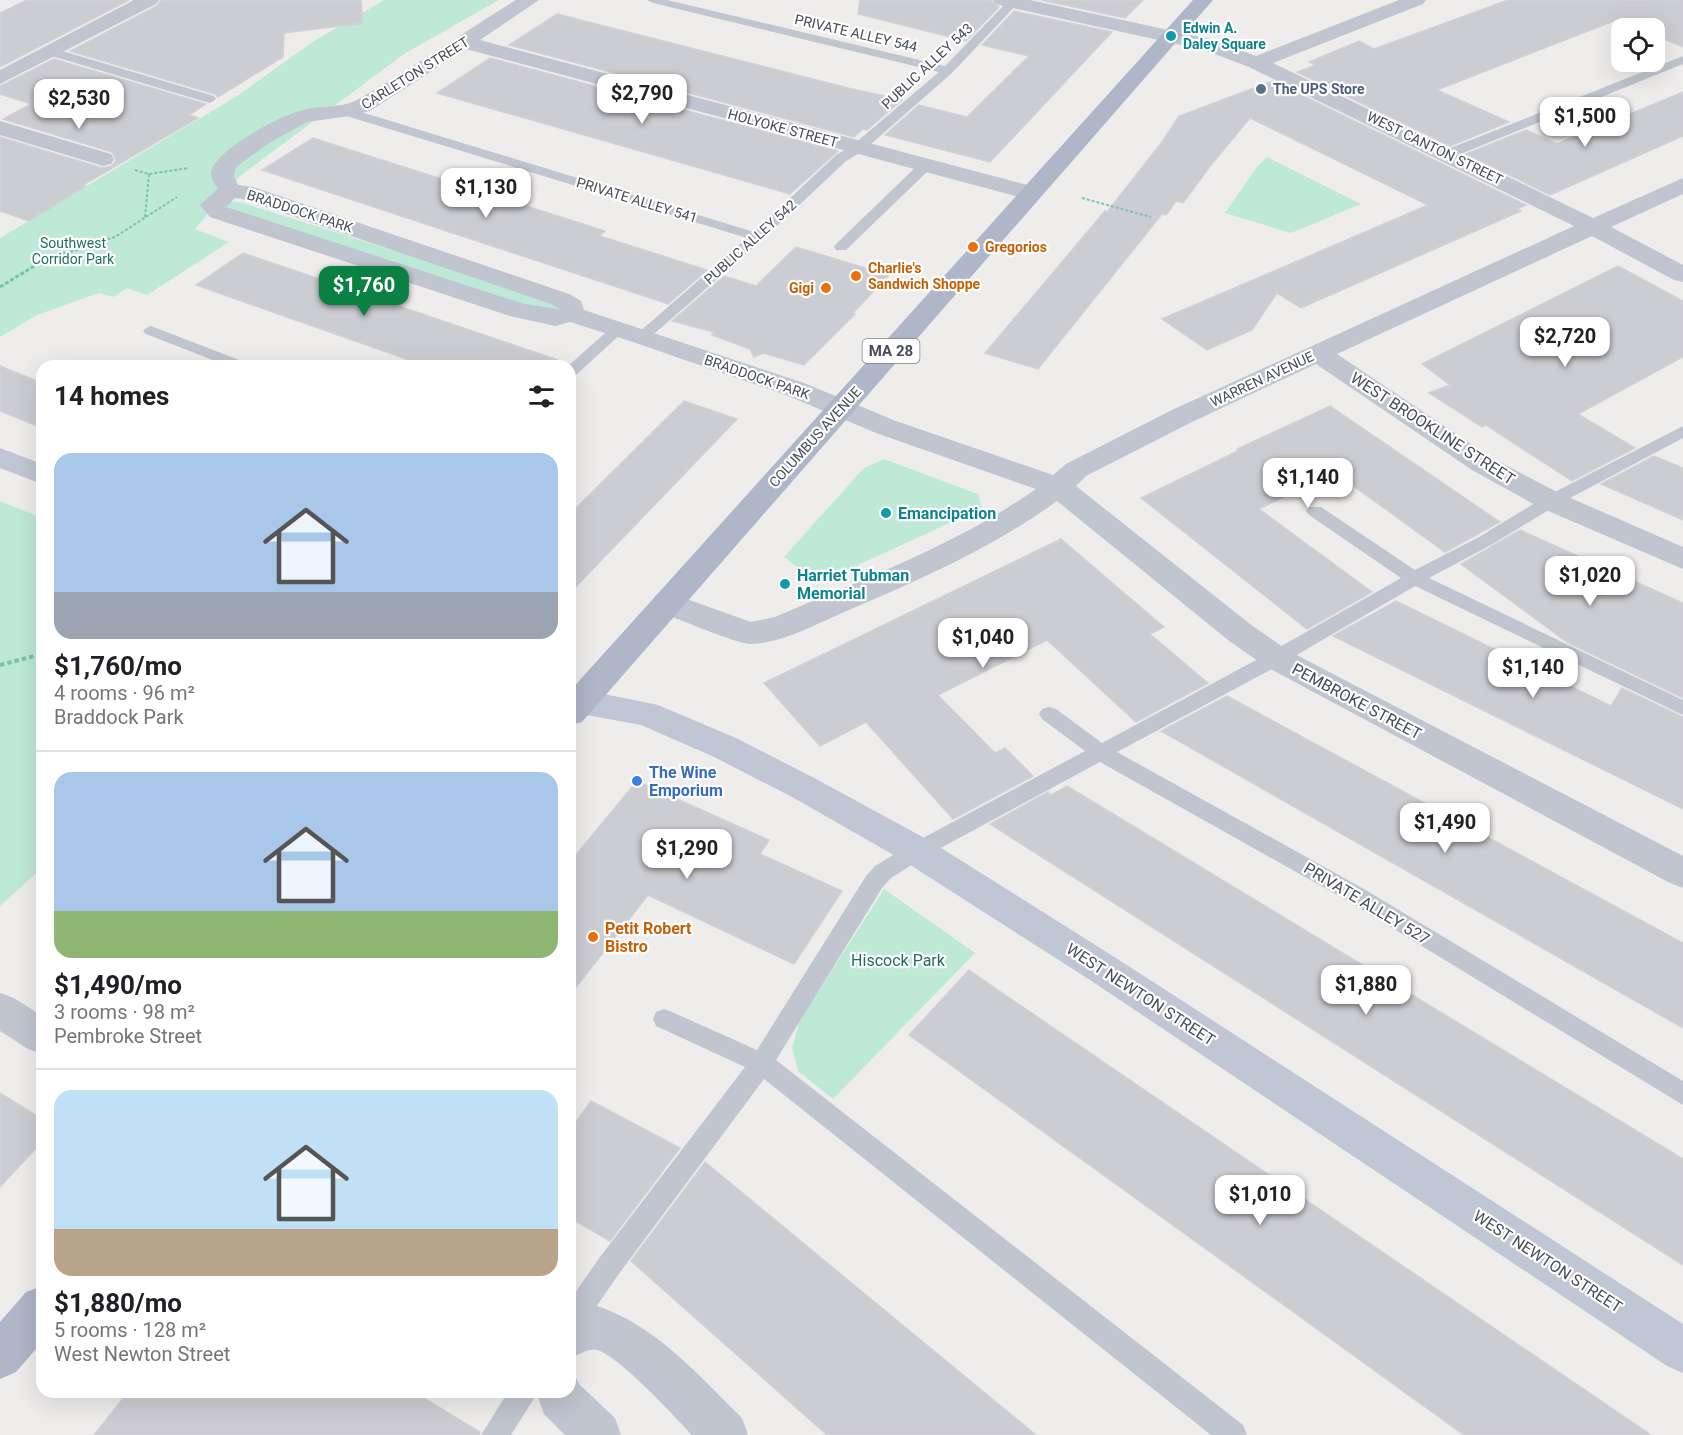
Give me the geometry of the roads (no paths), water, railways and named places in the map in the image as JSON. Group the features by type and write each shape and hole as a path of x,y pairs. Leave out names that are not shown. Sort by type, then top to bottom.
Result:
{"main road":[{"name":"COLUMBUS AVENUE","path":"576,702 668,603 1203,0"},
{"path":"0,457 36,472"},
{"name":"WEST NEWTON STREET","path":"576,705 646,714 724,747 917,850 1103,969 1683,1350"},
{"path":"0,1356 36,1315"}],"street":[{"path":"0,78 149,0"},
{"name":"CARLETON STREET","path":"230,191 223,178 223,171 233,157 301,117 344,111 368,103 529,0"},
{"path":"1256,63 1416,0"},
{"name":"WEST CANTON STREET","path":"1023,2 1210,45 1256,63 1448,154 1593,226 1683,275"},
{"name":"HOLYOKE STREET","path":"465,42 1031,193"},
{"path":"0,128 103,159"},
{"name":"WARREN AVENUE","path":"668,603 750,633 781,627 982,537 1027,510 1076,470 1093,460 1317,353 1683,185"},
{"name":"BRADDOCK PARK","path":"230,191 214,201 213,209 519,311 555,318 571,314 840,407"},
{"name":"WEST BROOKLINE STREET","path":"1317,353 1482,464 1551,501 1683,559"},
{"path":"840,407 886,427 1058,487"},
{"name":"PEMBROKE STREET","path":"1058,487 1239,632 1276,658 1683,873"},
{"path":"0,1010 36,1033"},
{"path":"576,1333 597,1328 616,1335 641,1354 725,1435"},
{"path":"560,1398 598,1435"}],"lane":[{"name":"PRIVATE ALLEY 544","path":"653,0 948,70"},
{"name":"PUBLIC ALLEY 543","path":"858,148 1023,2"},
{"path":"49,51 210,99"},
{"path":"1448,154 1683,60"},
{"name":"PRIVATE ALLEY 541","path":"344,111 757,237"},
{"name":"PUBLIC ALLEY 542","path":"576,368 630,333 757,237 841,158 858,148"},
{"path":"841,247 926,166"},
{"path":"150,331 226,360"},
{"path":"576,1314 609,1266 762,1063 874,882 883,872 917,850 1276,658 1414,578 1485,542 1551,501 1683,431"},
{"path":"1315,511 1378,556 1414,578 1683,708"},
{"name":"PRIVATE ALLEY 527","path":"1049,714 1100,752 1356,895 1683,1094"},
{"path":"664,1019 762,1063 1233,1435"},
{"path":"495,1435 520,1398"}],"place":[{"name":"Edwin A. Daley Square","path":"1171,36"},
{"name":"The UPS Store","path":"1261,89"},
{"name":"Gregorios","path":"973,247"},
{"name":"Charlie's Sandwich Shoppe","path":"856,276"},
{"name":"Gigi","path":"826,288"},
{"name":"Emancipation","path":"886,513"},
{"name":"Harriet Tubman Memorial","path":"785,584"},
{"name":"The Wine Emporium","path":"637,781"},
{"name":"Petit Robert Bistro","path":"593,937"}],"park label":[{"name":"Southwest Corridor Park","path":"73,252"},
{"name":"Hiscock Park","path":"898,960"}]}
